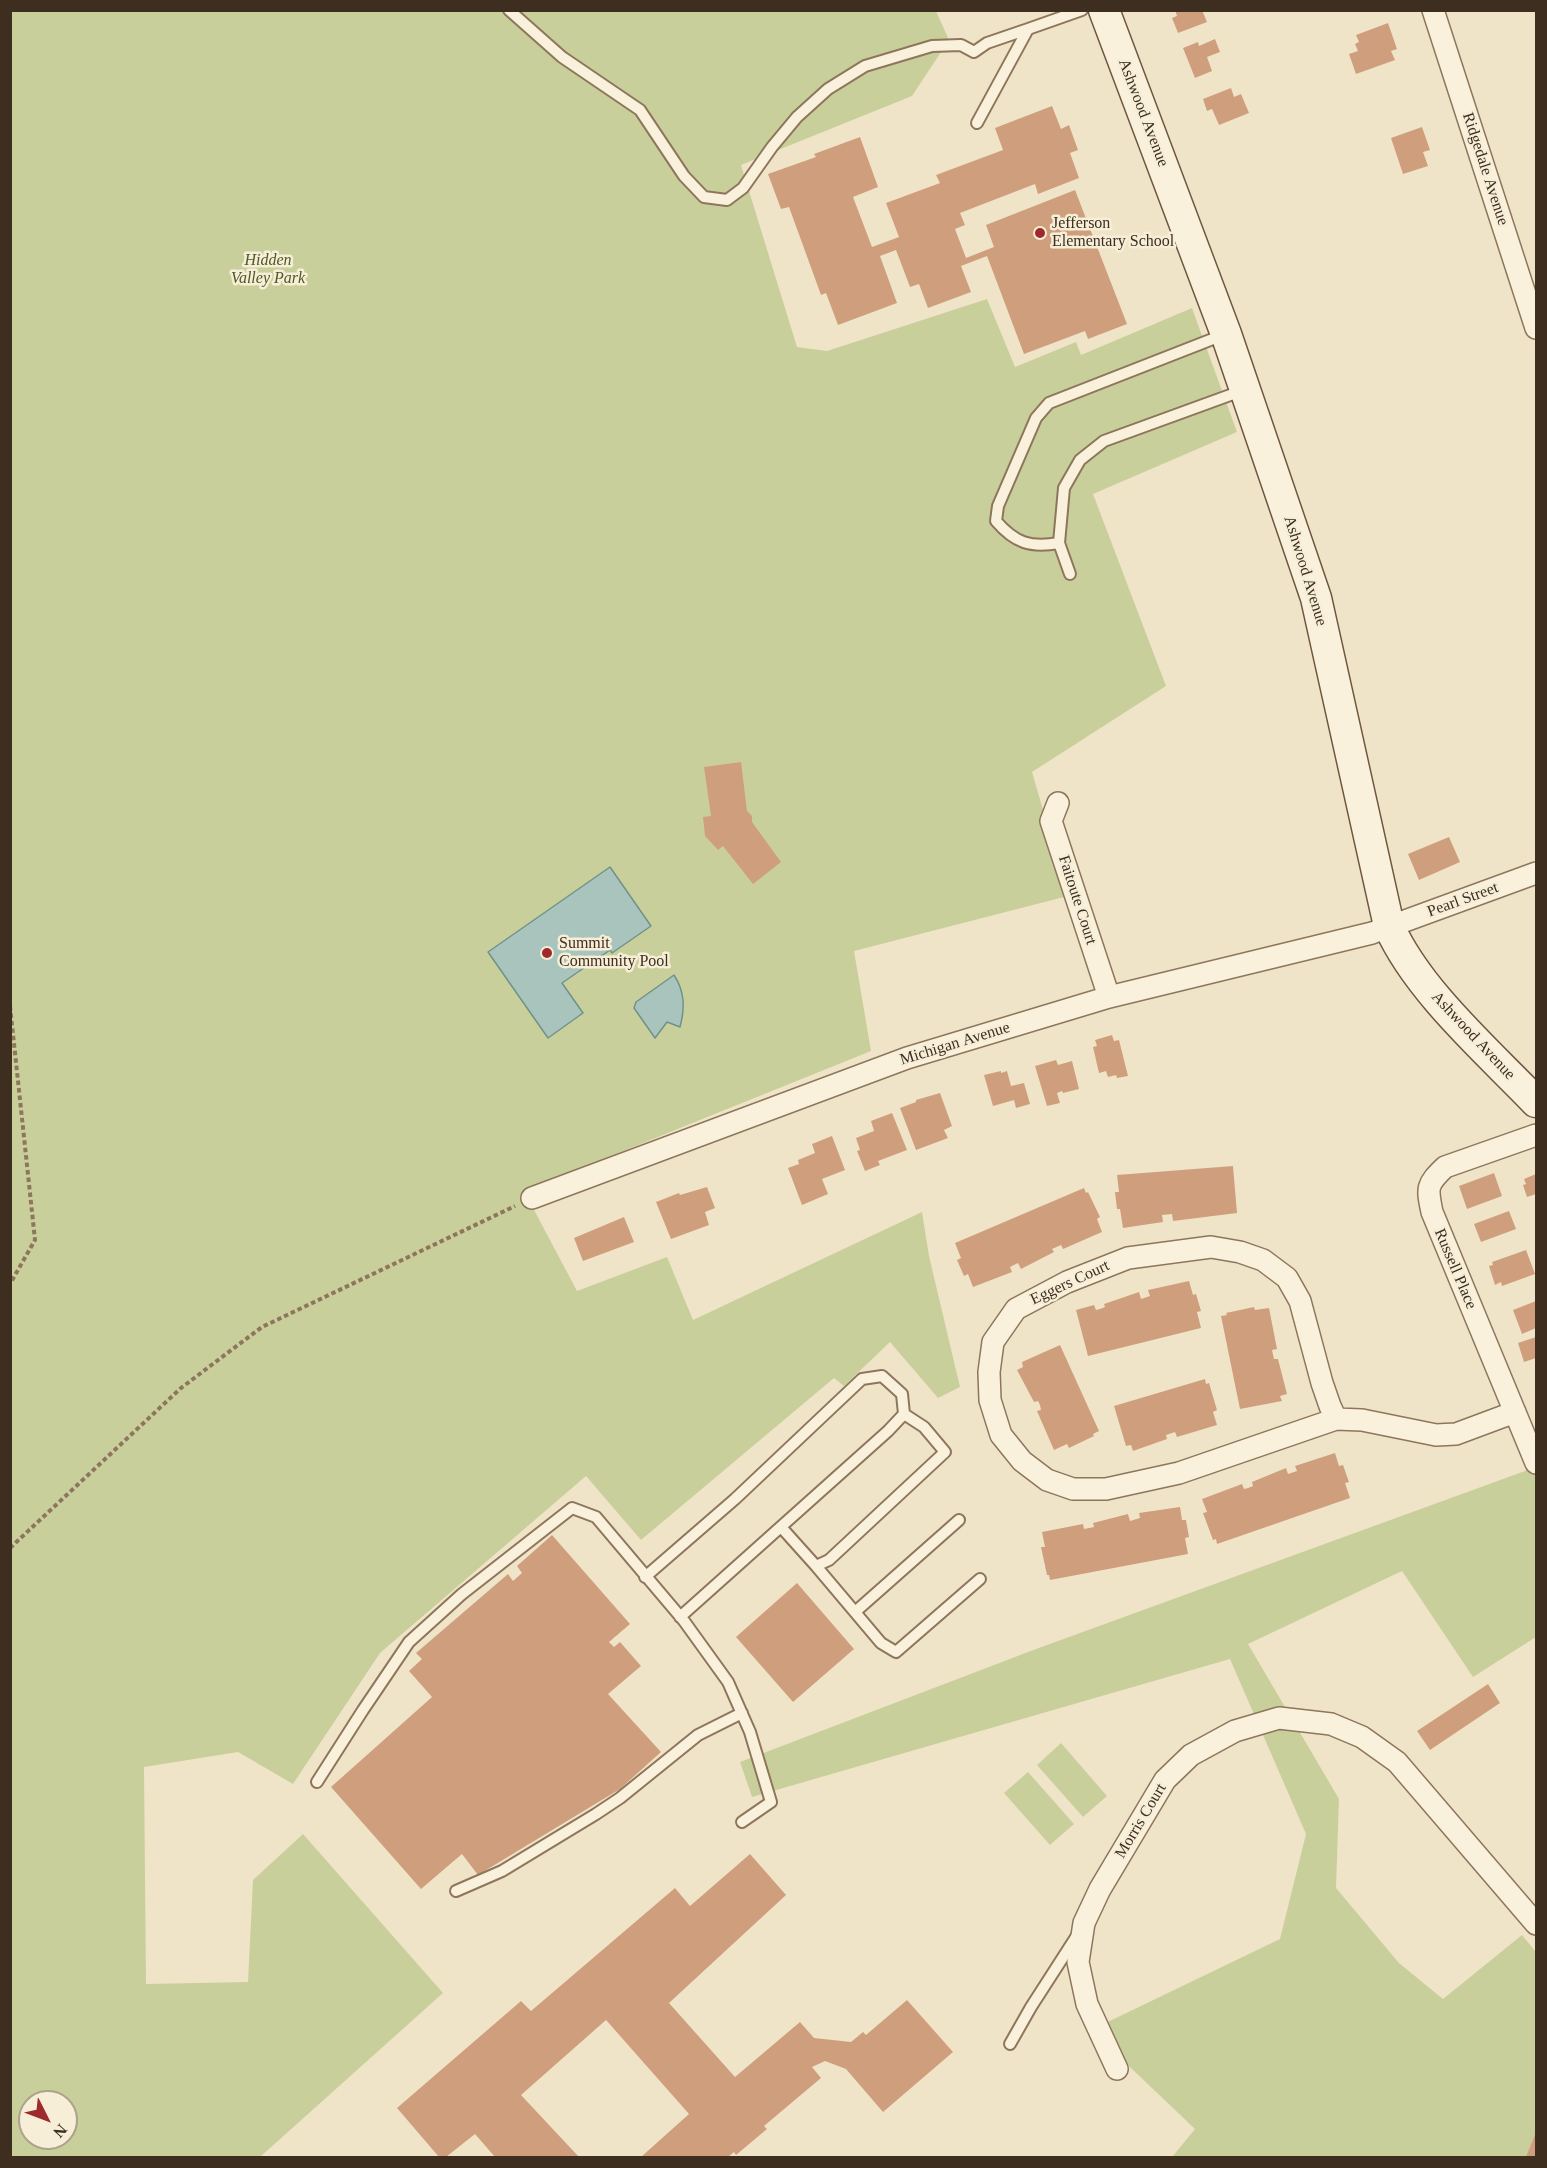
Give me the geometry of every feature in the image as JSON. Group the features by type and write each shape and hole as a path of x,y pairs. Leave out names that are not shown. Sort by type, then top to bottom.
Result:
{"street":[{"name":"Ashwood Avenue","path":"1104,10 1226,334 1316,598 1389,926 1396,942 1419,976 1448,1010 1536,1102"},
{"name":"Ridgedale Avenue","path":"1433,10 1536,328"},
{"name":"Faitoute Court","path":"1058,803 1051,821 1109,997"},
{"name":"Pearl Street","path":"1389,926 1536,873"},
{"name":"Michigan Avenue","path":"532,1198 907,1058 1109,997 1372,933 1389,926"},
{"name":"Russell Place","path":"1536,1135 1445,1167 1433,1178 1427,1191 1432,1212 1536,1462"},
{"name":"Eggers Court","path":"1336,1419 1322,1383 1300,1301 1287,1278 1263,1260 1240,1252 1212,1248 1128,1258 1067,1282 1016,1309 993,1342 989,1372 990,1400 1001,1435 1022,1461 1047,1480 1072,1489 1106,1489 1179,1473 1336,1419 1362,1420 1436,1435 1456,1434 1515,1412"},
{"name":"Morris Court","path":"1117,2069 1088,2004 1078,1962 1084,1923 1100,1889 1165,1780 1191,1755 1235,1731 1280,1718 1331,1724 1362,1737 1397,1762 1536,1924"}],"lane":[{"path":"508,10 562,57 640,110 684,176 704,197 727,200 743,188 797,117 828,89 865,66 932,46 961,45 974,52 987,43 1082,10"},
{"path":"977,123 1028,29"},
{"path":"1059,543 1047,545 1023,543 1008,535 996,521 998,506 1036,418 1049,403 1226,334"},
{"path":"1070,574 1059,543 1064,488 1080,460 1104,441 1245,390"},
{"path":"645,1577 735,1499 862,1379 882,1376 902,1394 904,1414 888,1431 680,1617"},
{"path":"816,1566 829,1560 945,1452 924,1427 904,1414"},
{"path":"317,1782 409,1642 462,1594 572,1508 596,1517 680,1617 728,1682 750,1731 771,1802 742,1822"},
{"path":"855,1612 959,1520"},
{"path":"780,1527 881,1643 896,1652 980,1579"},
{"path":"456,1891 502,1871 596,1814 620,1798 698,1735 742,1713"},
{"path":"1010,2044 1084,1923"}],"path":[{"path":"10,1006 35,1240 10,1284"},
{"path":"10,1548 181,1388 262,1327 532,1198"}],"green space":[{"name":"Hidden Valley Park","path":"11,11 936,11 949,40 912,96 741,165 797,347 827,351 987,299 1015,367 1076,342 1081,355 1192,308 1237,432 1093,494 1166,686 1032,772 1068,896 854,951 871,1051 524,1191 577,1291 667,1257 693,1320 922,1212 929,1256 960,1387 938,1398 890,1342 844,1386 834,1378 641,1540 586,1476 380,1653 293,1784 238,1752 144,1767 146,1984 248,1982 253,1880 303,1834 443,1993 260,2157 11,2158"},
{"path":"1536,1467 1536,1637 1473,1677 1402,1571 1248,1644 1339,1799 1336,1888 1399,1963 1443,1999 1522,1935 1536,1952 1536,2157 1172,2157 1195,2129 1091,2030 1280,1939 1306,1834 1230,1659 752,1797 740,1762 1036,1649"},
{"path":"1061,1743 1107,1796 1083,1817 1037,1765"},
{"path":"1028,1772 1074,1824 1050,1845 1004,1793"}],"water":[{"name":"Summit Community Pool","path":"610,867 651,926 612,953 610,950 562,983 583,1013 548,1038 488,952"},
{"path":"674,975 683,1000 680,1027 667,1022 655,1038 634,1008 636,1002"}],"building":[{"path":"1175,10 1202,10 1207,22 1178,33 1172,18 1177,16"},
{"path":"1388,23 1397,49 1391,51 1395,60 1356,74 1349,54 1358,51 1355,44 1359,42 1356,35"},
{"path":"1215,39 1220,52 1207,57 1212,71 1195,78 1183,48 1198,42 1199,46"},
{"path":"1231,88 1234,97 1241,94 1249,113 1219,125 1212,109 1207,111 1203,99"},
{"name":"Jefferson Elementary School","path":"1052,106 1061,129 1069,125 1078,150 1070,153 1079,178 1038,194 1035,184 960,213 965,225 955,229 966,258 994,247 986,225 1075,190 1127,324 1088,339 1085,331 1024,354 987,256 961,266 971,292 928,308 919,284 910,287 896,250 880,256 897,303 838,325 826,293 821,295 789,207 781,209 768,174 816,157 814,154 860,137 878,187 853,197 872,247 899,237 886,203 940,183 936,175 1003,150 995,128"},
{"path":"1422,127 1430,150 1423,152 1428,166 1403,174 1391,138"},
{"path":"741,762 747,811 752,816 752,822 781,862 753,884 723,846 718,850 705,836 703,817 711,816 704,767"},
{"path":"1449,837 1460,862 1419,880 1408,854"},
{"path":"1112,1035 1114,1041 1119,1040 1128,1076 1117,1078 1116,1075 1108,1077 1106,1071 1099,1073 1093,1047 1097,1046 1095,1040"},
{"path":"1056,1060 1058,1065 1072,1061 1079,1089 1057,1093 1060,1103 1047,1106 1035,1066"},
{"path":"1001,1071 1001,1073 1007,1071 1011,1086 1024,1083 1030,1104 1016,1108 1014,1100 993,1106 984,1075"},
{"path":"940,1093 952,1126 944,1130 948,1138 916,1150 900,1108 916,1100"},
{"path":"892,1113 907,1150 878,1161 880,1165 865,1171 857,1151 860,1150 856,1138 874,1131 871,1121"},
{"path":"832,1136 845,1170 822,1179 828,1194 802,1205 788,1168 799,1164 798,1160 815,1153 812,1144"},
{"path":"1233,1166 1237,1213 1173,1221 1172,1214 1162,1215 1163,1222 1123,1228 1115,1192 1119,1192 1117,1175"},
{"path":"1494,1173 1502,1196 1467,1209 1459,1186"},
{"path":"1536,1174 1536,1194 1527,1197 1523,1185 1526,1184 1524,1179"},
{"path":"707,1187 715,1208 705,1212 709,1225 671,1239 656,1202 679,1193 680,1195"},
{"path":"1084,1188 1100,1217 1097,1219 1102,1232 1063,1249 1061,1245 1052,1249 1054,1252 1021,1269 1018,1263 1010,1267 1012,1272 973,1287 968,1274 964,1276 957,1260 961,1258 955,1243"},
{"path":"1509,1211 1516,1229 1481,1242 1474,1224"},
{"path":"624,1217 634,1242 583,1261 574,1238"},
{"path":"1526,1250 1535,1274 1502,1286 1501,1282 1495,1285 1489,1266 1493,1265 1492,1262"},
{"path":"1189,1281 1201,1311 1197,1312 1201,1328 1088,1356 1076,1310 1094,1305 1096,1310 1100,1309 1105,1307 1104,1304 1139,1292 1141,1299 1150,1296 1148,1290"},
{"path":"1536,1301 1536,1328 1522,1334 1513,1310"},
{"path":"1254,1307 1255,1310 1269,1308 1277,1349 1272,1350 1274,1359 1278,1359 1287,1394 1280,1396 1282,1401 1240,1409 1221,1316"},
{"path":"1536,1337 1536,1358 1524,1362 1518,1343"},
{"path":"1060,1345 1099,1431 1093,1434 1094,1436 1069,1448 1067,1444 1054,1450 1037,1411 1041,1410 1040,1405 1038,1401 1034,1402 1017,1370 1023,1367 1022,1362"},
{"path":"1205,1379 1206,1384 1209,1383 1217,1410 1213,1412 1217,1425 1177,1437 1175,1432 1166,1435 1167,1439 1133,1451 1131,1445 1126,1446 1114,1406"},
{"path":"1335,1453 1339,1466 1343,1465 1349,1482 1345,1483 1350,1498 1217,1544 1216,1539 1213,1540 1203,1513 1207,1512 1202,1499 1242,1484 1244,1489 1248,1488 1253,1486 1252,1482 1286,1468 1288,1474 1297,1471 1295,1466"},
{"path":"1180,1507 1182,1520 1186,1520 1189,1537 1185,1538 1188,1554 1050,1580 1047,1575 1041,1547 1045,1547 1042,1532 1083,1524 1084,1529 1094,1527 1093,1523 1128,1514 1130,1521 1140,1518 1139,1513"},
{"path":"552,1535 630,1624 609,1642 614,1647 620,1642 641,1666 608,1694 661,1752 620,1789 478,1875 462,1854 421,1889 331,1787 432,1697 409,1671 422,1659 416,1653 508,1574 513,1581 522,1573 517,1566"},
{"path":"797,1583 854,1649 793,1702 736,1637"},
{"path":"1488,1684 1500,1703 1430,1750 1417,1731"},
{"path":"750,1854 786,1895 669,2003 735,2077 800,2022 814,2038 851,2042 863,2032 866,2035 907,2000 953,2052 883,2112 846,2069 825,2061 812,2067 821,2078 764,2126 767,2129 736,2155 734,2152 728,2157 641,2157 689,2114 606,2020 521,2095 579,2157 495,2157 475,2134 446,2157 439,2157 397,2108 521,2001 531,2011 675,1888 690,1906"},
{"path":"1536,2132 1536,2157 1526,2157"}],"place":[{"name":"Jefferson Elementary School","path":"1040,233"},
{"name":"Summit Community Pool","path":"547,953"}]}
